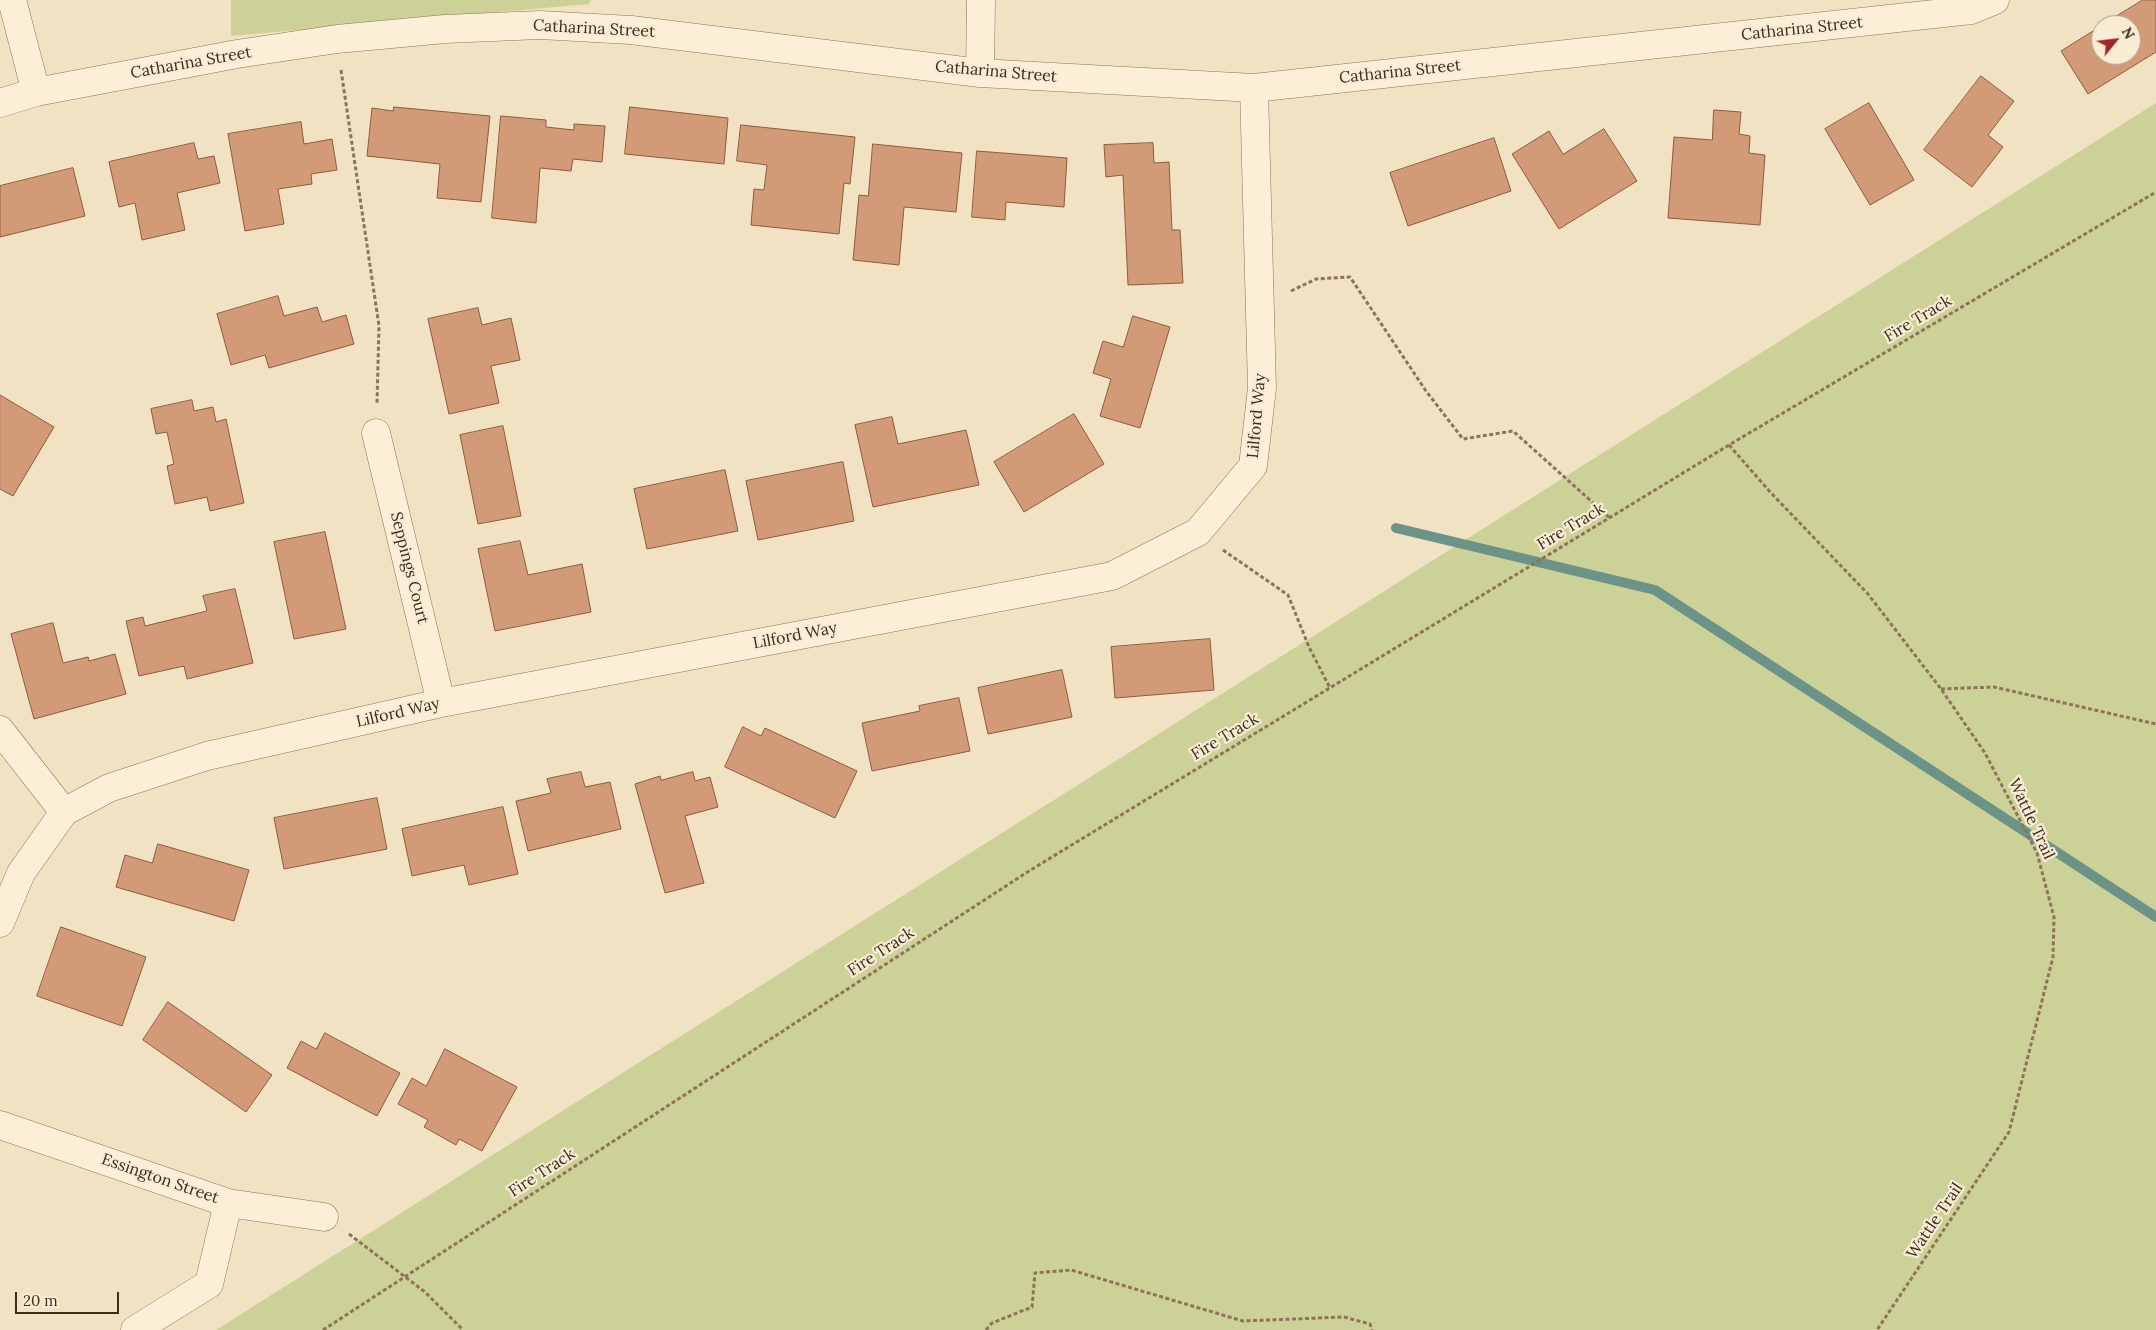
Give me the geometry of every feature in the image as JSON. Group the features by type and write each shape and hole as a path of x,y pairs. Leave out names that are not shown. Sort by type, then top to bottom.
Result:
{"street":[{"path":"12,0 36,92"},
{"path":"980,73 981,0"},
{"name":"Catharina Street","path":"0,102 36,92 237,54 337,39 445,29 540,24 631,30 980,73 1254,88 1971,10 1995,0"},
{"name":"Lilford Way","path":"0,923 21,873 64,812 109,788 207,756 441,703 1112,576 1198,532 1253,466 1262,388 1254,88"},
{"name":"Seppings Court","path":"376,433 441,703"},
{"path":"0,730 64,812"},
{"name":"Essington Street","path":"0,1125 228,1203 324,1217"},
{"path":"135,1330 210,1284 228,1203"}],"path":[{"path":"337,39 379,326 376,433"},
{"name":"Fire Track","path":"323,1330 1029,871 1729,446 2156,192"},
{"path":"1260,306 1316,279 1350,277 1426,392 1463,439 1513,431 1610,518"},
{"name":"Wattle Trail","path":"1729,446 1770,493 1868,594 1941,688 1985,752 2037,852 2054,917 2053,957 2010,1132 1877,1330"},
{"path":"1198,532 1288,595 1309,647 1330,688"},
{"path":"1941,688 1994,687 2156,724"},
{"path":"324,1217 334,1222 425,1292 463,1330"},
{"path":"986,1330 992,1323 1032,1306 1035,1273 1071,1270 1243,1321 1344,1317 1370,1324 1372,1330"}],"green space":[{"path":"231,0 591,0 589,4 231,36"},
{"path":"2156,103 2156,1330 216,1330"}],"building":[{"path":"2143,0 2156,0 2156,52 2141,61 2141,15 2118,15"},
{"path":"2091,32 2091,65 2135,65 2088,94 2061,51"},
{"path":"1981,76 2014,101 1988,135 2003,147 1972,187 1924,150"},
{"path":"1869,103 1914,180 1870,205 1825,129"},
{"path":"394,107 490,116 481,202 437,198 440,164 367,156 372,108 393,111"},
{"path":"630,107 728,118 724,164 625,154"},
{"path":"1714,110 1741,112 1739,134 1750,136 1749,153 1765,155 1760,225 1668,218 1674,137 1712,140"},
{"path":"501,116 546,120 546,127 574,130 574,124 605,126 602,162 573,159 571,171 540,168 536,223 492,218"},
{"path":"301,122 304,144 332,139 337,170 311,174 312,184 278,189 284,224 245,231 228,134"},
{"path":"741,125 855,137 850,184 844,183 839,234 751,225 754,189 764,190 767,165 737,161"},
{"path":"1604,129 1637,181 1559,229 1512,154 1549,131 1563,154"},
{"path":"1494,138 1511,191 1408,226 1390,173"},
{"path":"194,143 198,159 214,156 220,183 177,193 185,230 142,240 135,203 119,207 109,162"},
{"path":"1153,143 1154,163 1169,162 1172,230 1180,230 1183,283 1128,285 1123,175 1106,177 1104,145"},
{"path":"873,144 962,153 956,212 904,207 899,265 853,260 859,195 868,196"},
{"path":"977,151 1067,158 1064,207 1006,202 1005,220 972,217"},
{"path":"73,168 85,216 0,237 0,186"},
{"path":"278,296 284,316 317,307 322,322 346,315 354,344 269,368 265,355 231,365 217,314"},
{"path":"478,308 482,325 511,318 520,360 491,366 499,403 449,414 428,319"},
{"path":"1133,316 1170,327 1140,428 1100,416 1111,379 1093,373 1103,341 1123,347"},
{"path":"0,395 54,427 13,496 0,489"},
{"path":"192,400 194,411 213,407 216,422 226,419 244,503 210,511 207,497 175,504 167,466 174,464 167,432 156,434 151,409"},
{"path":"1074,414 1104,464 1024,512 994,462"},
{"path":"892,417 898,444 966,430 979,485 873,507 855,425"},
{"path":"503,426 521,516 478,524 460,435"},
{"path":"843,462 854,521 758,540 746,481"},
{"path":"725,470 738,531 647,549 634,489"},
{"path":"325,532 346,629 294,639 274,542"},
{"path":"520,541 528,575 582,564 591,612 495,631 478,549"},
{"path":"235,589 253,663 187,679 184,666 139,676 126,621 143,617 145,626 207,611 203,596"},
{"path":"53,623 63,663 88,657 89,661 115,654 126,694 34,719 11,634"},
{"path":"1210,639 1214,690 1115,698 1111,647"},
{"path":"1062,670 1072,717 988,734 978,688"},
{"path":"959,698 970,751 872,771 862,723 920,711 919,706"},
{"path":"743,727 761,736 765,728 857,771 835,818 725,767"},
{"path":"581,772 585,787 610,782 621,829 528,851 516,801 551,793 547,779"},
{"path":"693,772 695,781 710,777 718,807 685,816 704,883 665,893 635,784 660,776 661,780"},
{"path":"377,798 387,849 284,869 274,818"},
{"path":"503,807 518,874 469,885 464,865 412,876 402,829"},
{"path":"158,844 249,870 234,921 116,887 125,855 152,863"},
{"path":"61,927 146,957 122,1026 37,996"},
{"path":"168,1002 272,1075 246,1112 143,1040"},
{"path":"325,1033 400,1073 377,1116 287,1068 301,1041 316,1049"},
{"path":"445,1049 517,1087 482,1151 459,1139 456,1145 424,1127 428,1120 398,1104 412,1078 426,1086"}],"waterway":[{"path":"1396,528 1655,590 2156,917"}]}
